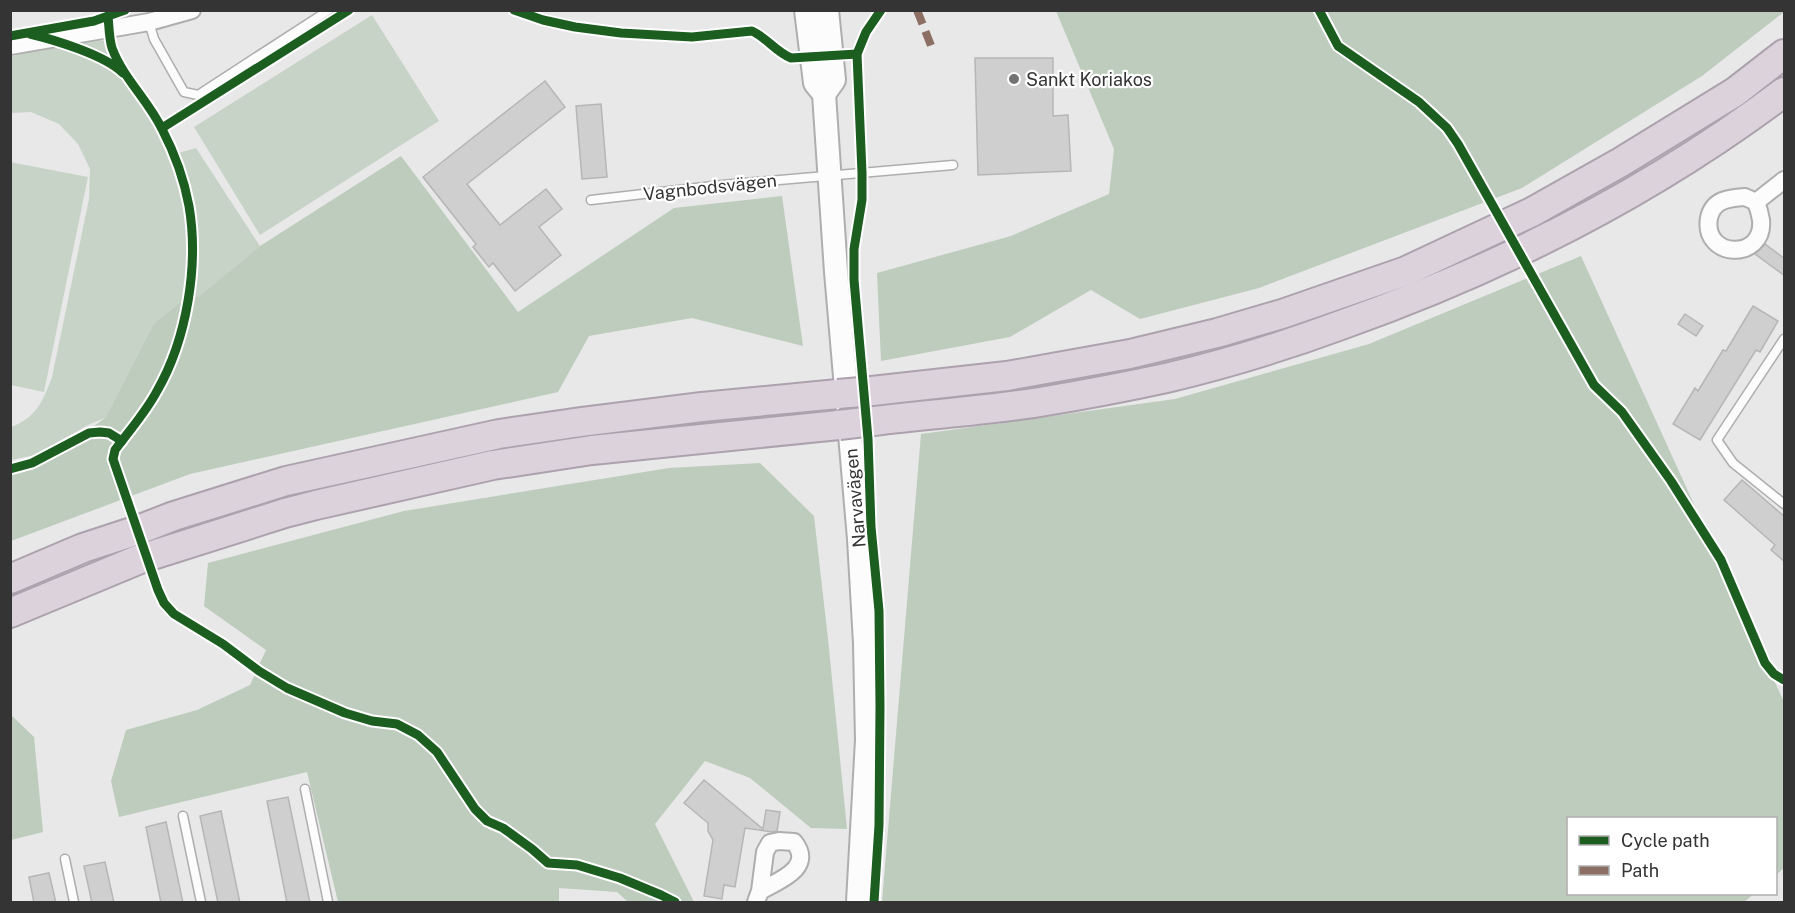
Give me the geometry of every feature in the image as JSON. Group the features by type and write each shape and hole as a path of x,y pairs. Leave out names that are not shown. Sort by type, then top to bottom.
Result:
{"highway":[{"path":"10,579 83,548 174,516 286,481 499,434 680,410 1007,376 1130,354 1217,333 1282,314 1406,272 1532,212 1621,162 1735,92 1785,54"},
{"path":"10,613 140,559 285,513 493,465 592,450 1039,402 1166,378 1278,348 1456,281 1566,230 1658,178 1785,92"}],"main road":[{"name":"Narvavägen","path":"824,94 834,80 827,10"},
{"name":"Narvavägen","path":"804,14 815,83 824,94 859,539 865,643 867,740 858,903"}],"street":[{"path":"10,46 149,22 192,10"},
{"path":"1756,202 1785,180"}],"lane":[{"path":"149,22 154,39 184,92 198,95 329,10"},
{"name":"Vagnbodsvägen","path":"591,200 722,185 953,165"},
{"path":"1785,339 1717,440 1733,463 1785,504"},
{"path":"305,789 328,903"},
{"path":"183,816 201,903"},
{"path":"65,859 74,903"}],"shaded area":[{"path":"372,15 439,121 260,235 194,127"},
{"path":"106,40 113,60 171,155 196,148 260,246 200,297 179,303 154,323 105,418 35,455 11,460 11,427 33,414 52,377 89,199 90,169 78,144 59,124 31,112 11,113 10,57 30,51"},
{"path":"10,162 88,177 44,392 11,385"}],"green space":[{"path":"1784,10 1784,12 1702,76 1522,188 1259,288 1140,319 1091,290 1010,337 881,361 877,273 1011,236 1109,194 1114,149 1056,11"},
{"path":"401,156 518,312 674,208 782,196 803,346 692,318 589,336 558,392 190,474 11,541 11,473 38,467 105,418 154,323 179,303 200,296 260,246"},
{"path":"1581,256 1784,702 1784,868 1777,874 1777,817 1567,817 1567,895 1753,895 1744,902 882,902 921,434 1175,399 1369,344"},
{"path":"760,463 814,516 847,829 811,828 750,778 705,761 655,824 694,902 628,902 617,892 559,888 559,902 338,902 307,772 119,817 111,781 126,730 197,710 250,685 266,650 204,606 208,563 404,511 669,468"},
{"path":"11,715 34,737 43,832 11,840"}],"building":[{"path":"975,58 1053,58 1053,116 1068,115 1071,171 978,175"},
{"path":"545,81 565,107 467,184 500,225 546,189 562,209 539,227 561,255 515,291 493,263 489,267 473,247 476,244 423,177"},
{"path":"601,104 607,177 582,179 576,106"},
{"path":"1765,244 1785,259 1785,276 1755,254"},
{"path":"1753,306 1778,321 1760,352 1756,350 1700,440 1673,424 1695,388 1698,391 1723,350 1726,351"},
{"path":"1685,314 1703,326 1696,336 1678,324"},
{"path":"1742,480 1785,517 1785,562 1771,550 1775,545 1724,500"},
{"path":"704,780 763,829 766,810 780,812 777,831 745,828 735,887 724,885 722,899 704,896 713,840 708,831 708,823 684,803"},
{"path":"288,797 310,903 287,903 267,801"},
{"path":"221,811 240,903 218,903 200,816"},
{"path":"166,822 183,903 161,903 146,827"},
{"path":"105,862 114,903 92,903 84,866"},
{"path":"49,873 56,903 34,903 29,877"}],"marked path":[{"path":"917,10 932,48"}],"cycle path":[{"path":"10,36 94,21 125,10"},
{"path":"162,128 349,10"},
{"path":"514,10 543,20 575,27 621,33 692,37 752,31 791,58 857,54"},
{"path":"874,902 879,825 879,611 871,527 868,439 854,280 854,249 862,200 857,54 866,32 881,10"},
{"path":"1319,10 1338,46 1419,102 1447,128 1594,385 1622,412 1671,481 1721,560 1765,663 1774,674 1784,680"},
{"path":"108,16 111,44 117,59 156,118 174,156 187,196 192,229 188,301 176,348 153,399 115,450 113,459 164,603 174,614 287,688 345,713 372,721 397,724 418,735 437,752 475,809 487,821 503,828 548,863 577,865 620,878 675,902"},
{"path":"30,34 92,54 123,73"},
{"path":"10,469 32,463 89,433 109,433 122,441"}],"place":[{"name":"Sankt Koriakos","path":"1014,79"}]}
